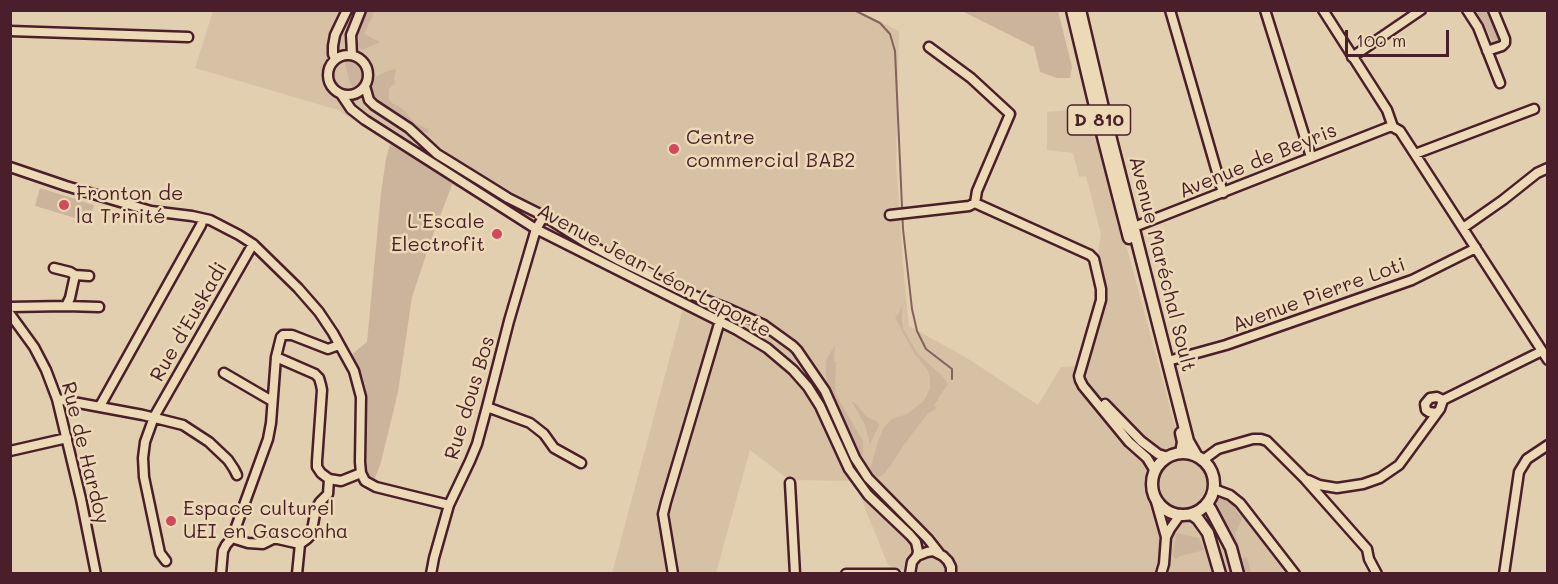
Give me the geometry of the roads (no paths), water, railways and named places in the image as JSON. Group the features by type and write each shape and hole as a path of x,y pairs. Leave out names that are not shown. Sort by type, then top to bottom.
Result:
{"main road":[{"name":"D 810","path":"1072,10 1093,98 1131,228 1176,452"},
{"name":"Avenue Maréchal Soult","path":"1080,10 1131,228 1188,441 1199,458"},
{"path":"1185,514 1199,510 1207,504 1214,489 1212,473 1199,458 1176,452 1159,464 1155,471 1152,479 1155,498 1167,510 1198,519 1208,533 1220,573"},
{"path":"1207,504 1231,548 1238,573"}],"street":[{"path":"335,59 333,46 335,35 347,10"},
{"path":"352,55 351,35 361,10"},
{"path":"1170,10 1223,193"},
{"path":"1265,10 1311,157"},
{"path":"1352,57 1421,10"},
{"path":"1487,51 1505,43 1493,10"},
{"path":"1326,12 1390,116 1394,127 1400,131 1548,360"},
{"path":"1471,12 1500,83"},
{"path":"10,32 188,37"},
{"path":"929,47 971,78 1010,114 977,191 975,203"},
{"path":"352,55 365,64 368,76 365,86 360,91 353,94 341,94 336,92 330,83 329,67 335,59 352,55"},
{"name":"Avenue Jean-Léon Laporte","path":"365,86 369,100 374,105 409,128 437,154 508,198 544,216 620,261 682,291 764,325 798,350 825,391 855,458 865,473 948,561 951,573"},
{"name":"Avenue Jean-Léon Laporte","path":"341,94 351,109 365,120 536,230 737,330 768,348 808,387 820,406 849,469 868,495 916,542 917,556"},
{"path":"1415,154 1534,109"},
{"name":"Avenue de Beyris","path":"1131,228 1394,127"},
{"path":"10,167 151,211 210,220 252,244 298,288 319,312 354,371 360,388 362,404 360,462 361,473 365,481 376,487 449,505"},
{"path":"1462,228 1537,173 1548,168"},
{"path":"894,214 969,206 975,203"},
{"path":"975,203 1090,255 1094,259 1101,288 1101,300 1079,376 1083,386 1116,425 1139,445 1158,454 1176,452"},
{"name":"Rue dous Bos","path":"431,573 449,505 470,461 488,407 509,321 536,230 544,216"},
{"path":"100,406 203,219"},
{"name":"Rue d'Euskadi","path":"166,561 160,553 144,477 145,442 154,417 252,244"},
{"name":"Avenue Pierre Loti","path":"1168,361 1226,345 1412,280 1476,248"},
{"path":"54,268 75,275 89,276"},
{"path":"66,306 75,275"},
{"path":"10,307 99,307"},
{"path":"673,573 663,514 724,307"},
{"name":"Rue de Hardoy","path":"10,314 34,347 50,378 57,399 96,573"},
{"path":"221,573 225,545 232,538 251,489 272,423 276,357 280,337 292,335 324,349 339,345"},
{"path":"1436,413 1426,410 1427,400 1433,397 1443,400 1542,351"},
{"path":"276,357 315,374 318,378 322,390 317,467 321,473 329,479 341,481 361,473"},
{"path":"224,373 272,401"},
{"path":"1083,386 1113,411 1139,445 1155,471"},
{"path":"57,399 154,417 183,425 209,442 228,460 237,475"},
{"path":"1305,479 1319,485 1338,488 1363,484 1380,478 1399,465 1440,409 1443,400"},
{"path":"488,407 530,423 544,434 554,448 581,463"},
{"path":"1113,411 1116,425"},
{"path":"10,451 67,438"},
{"path":"1199,458 1218,449 1253,439 1267,441 1305,479 1367,549 1369,559 1377,573"},
{"path":"1504,573 1519,472 1527,459 1548,445"},
{"path":"232,538 259,544 278,539 300,544 311,535 316,509 328,494 329,479"},
{"path":"790,483 795,573"},
{"path":"1214,489 1230,495 1240,503 1294,573"},
{"path":"1155,498 1166,537 1161,573"},
{"path":"1166,537 1170,529 1185,514"},
{"path":"297,573 300,544"},
{"path":"908,572 917,556 927,552 939,553"},
{"path":"846,573 895,573"}],"waterway":[{"path":"854,10 880,23 890,34 895,51 903,229 912,309 917,331 926,349 952,369 952,379"}],"place":[{"name":"Centre commercial BAB2","path":"674,149"},
{"name":"Fronton de la Trinité","path":"64,205"},
{"name":"L'Escale Electrofit","path":"497,234"},
{"name":"Espace culturel UEI en Gasconha","path":"171,521"}]}
